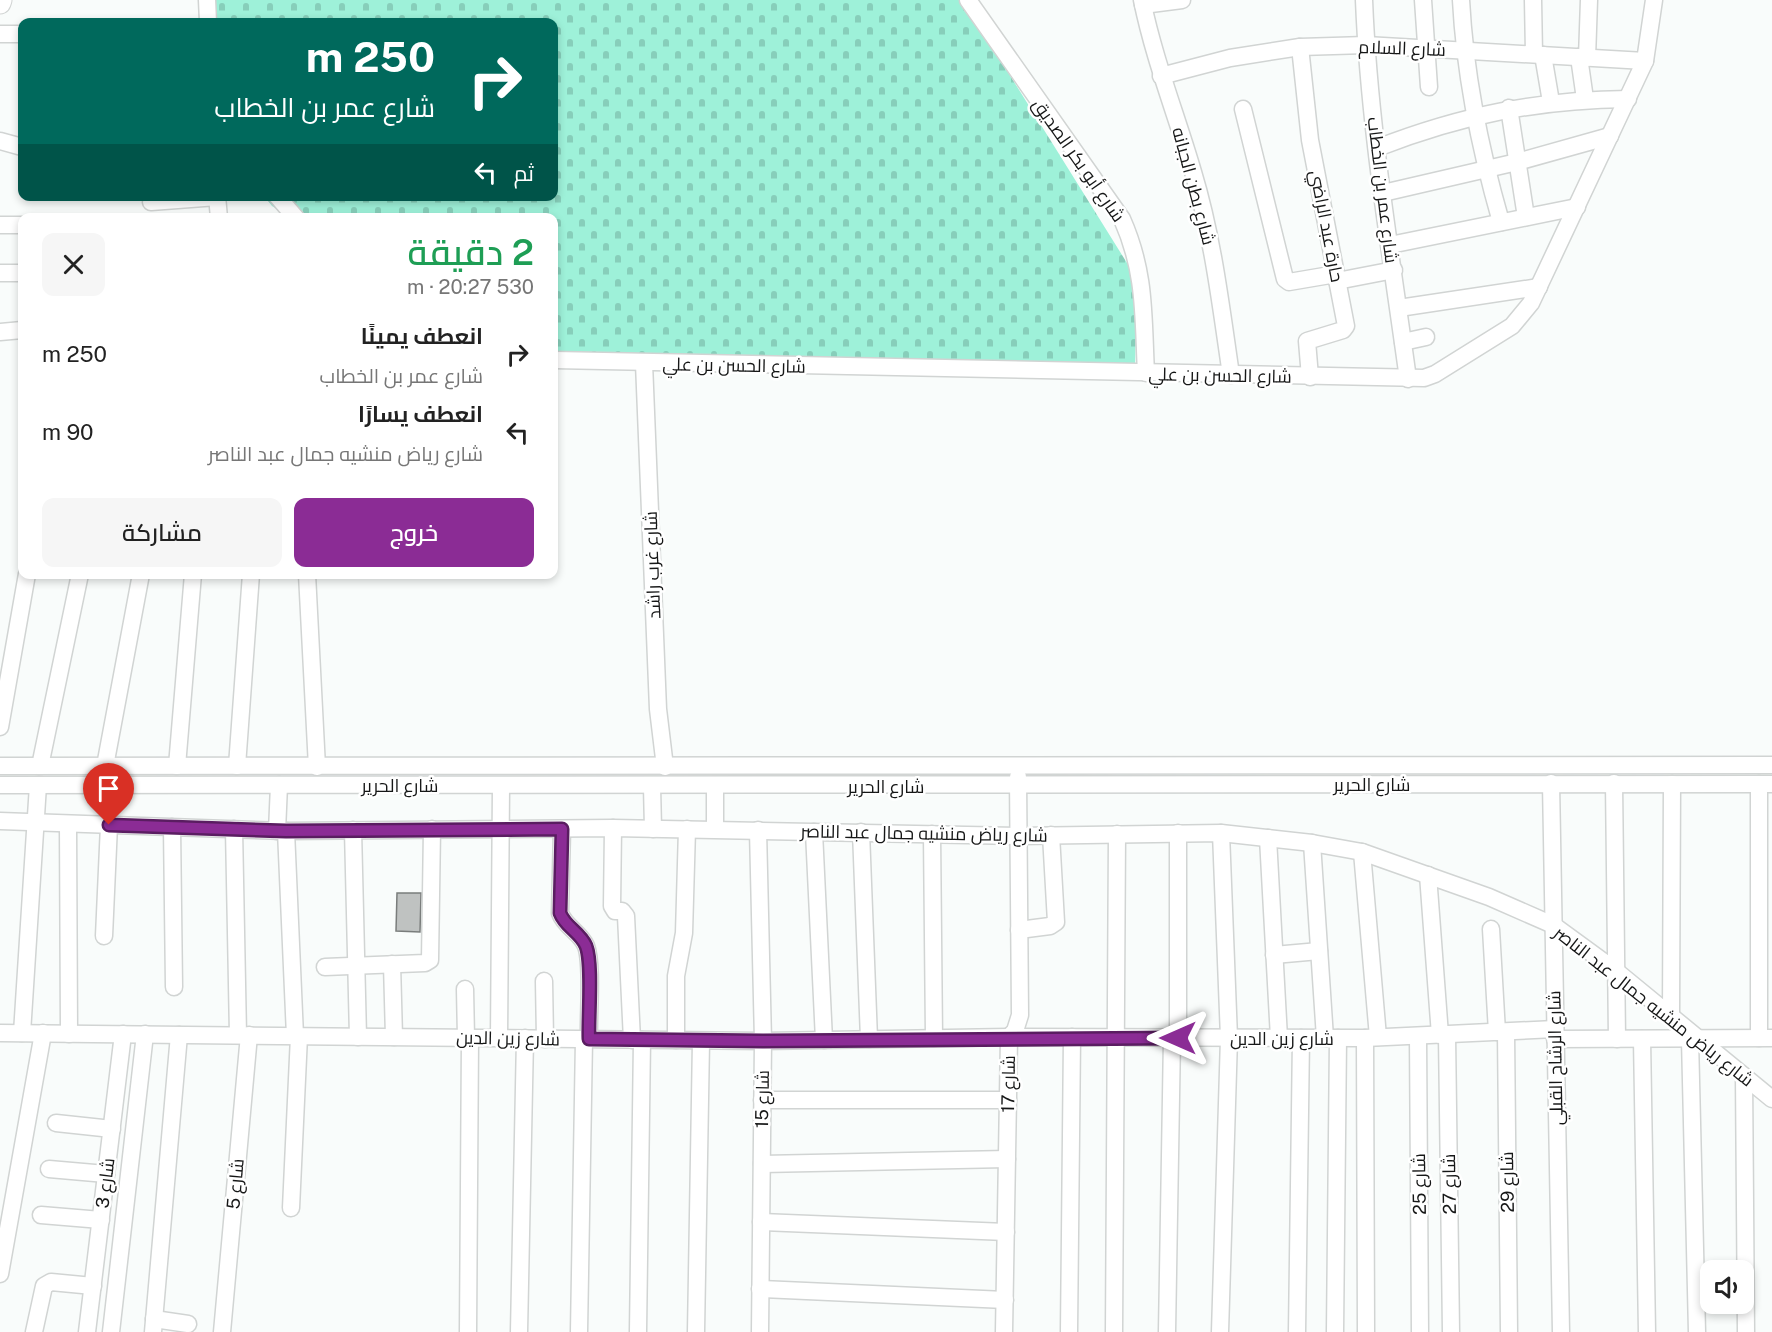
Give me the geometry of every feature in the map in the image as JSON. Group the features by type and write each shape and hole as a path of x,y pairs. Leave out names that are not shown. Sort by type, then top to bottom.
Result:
{"street":[{"path":"207,0 208,18"},
{"name":"شارع أبو بكر الصديق","path":"968,0 1122,219 1141,273 1146,374"},
{"path":"1143,3 1182,0"},
{"name":"شارع عمر بن الخطاب","path":"1364,0 1366,45 1377,148 1408,379"},
{"path":"1423,0 1428,87"},
{"path":"1461,0 1464,50 1473,116 1501,222"},
{"path":"1533,0 1538,55 1551,102"},
{"path":"1585,99 1583,58 1589,0"},
{"name":"شارع الحسن بن علي","path":"558,360 1408,379 1435,374 1512,326 1522,317 1539,287 1645,61 1654,0"},
{"name":"شارع بطن الجبانه","path":"1143,3 1161,76 1193,172 1209,239 1231,375"},
{"path":"0,34 18,34"},
{"name":"شارع السلام","path":"1161,76 1230,58 1300,47 1366,45 1645,61"},
{"name":"حارة عبد الراضي","path":"1300,47 1310,140 1346,326 1343,330 1307,341 1311,377"},
{"path":"1377,148 1425,130 1509,108 1585,99 1628,99"},
{"path":"1509,108 1526,217"},
{"path":"1243,109 1285,279 1289,282 1394,270"},
{"path":"1383,193 1517,162 1610,136"},
{"path":"0,141 18,146"},
{"path":"151,202 164,201"},
{"path":"281,201 292,213"},
{"path":"1390,245 1577,207"},
{"path":"0,225 18,225"},
{"path":"0,273 18,273"},
{"path":"1399,308 1539,287"},
{"path":"0,332 18,330"},
{"path":"1403,342 1426,337"},
{"name":"شارع غرب راشد","path":"644,363 658,710 665,766"},
{"path":"0,727 26,579"},
{"path":"40,766 79,579"},
{"path":"105,766 140,579"},
{"path":"177,766 193,579"},
{"path":"237,766 251,579"},
{"path":"307,579 317,766"},
{"path":"1671,1016 1672,784 1684,764"},
{"path":"1660,765 1672,784"},
{"name":"شارع الحرير","path":"0,766 1772,765"},
{"path":"754,766 754,786"},
{"path":"1209,766 1209,785"},
{"path":"781,767 781,786"},
{"name":"شارع 17","path":"1004,1332 1009,1037 1015,1031 1020,1015 1018,767"},
{"name":"شارع الرشاح القبلي","path":"1551,783 1561,1332"},
{"path":"1614,783 1617,1039"},
{"path":"1766,784 1766,1038"},
{"name":"شارع الحرير","path":"0,785 1766,784"},
{"path":"22,1033 38,785"},
{"path":"279,785 297,1036 291,1208"},
{"path":"499,1038 501,786"},
{"path":"652,786 653,829"},
{"path":"715,786 715,829"},
{"name":"شارع رياض منشيه جمال عبد الناصر","path":"0,821 281,831 613,828 1019,836 1221,833 1312,843 1362,852 1489,897 1553,925 1616,971 1671,1016 1694,1039 1772,1099"},
{"path":"68,824 69,1034"},
{"path":"104,936 109,825"},
{"path":"172,827 174,987"},
{"path":"613,828 612,906 615,911 622,911 626,916 637,1040 638,1332"},
{"name":"شارع 5","path":"222,1332 243,1035 234,829"},
{"path":"562,829 560,913 566,924 581,938 587,953 579,1332"},
{"path":"676,1040 676,976 684,933 687,829"},
{"path":"353,830 358,1037"},
{"path":"325,967 427,963 431,958 432,830"},
{"name":"شارع 15","path":"758,830 763,1041 759,1332"},
{"path":"814,832 824,1040"},
{"path":"861,832 869,1039"},
{"path":"1167,1332 1178,833"},
{"path":"1220,1332 1229,1038 1221,833"},
{"path":"932,834 934,1038"},
{"path":"1114,1332 1118,1038 1117,834"},
{"path":"1019,930 1050,926 1056,922 1051,835"},
{"path":"1268,838 1278,1038"},
{"path":"1312,843 1319,951 1331,1038 1335,1332"},
{"path":"1362,852 1371,1038 1366,1332"},
{"name":"شارع 27","path":"1428,875 1443,1035 1451,1332"},
{"name":"شارع 29","path":"1491,929 1501,1032 1509,1332"},
{"path":"1274,955 1319,951"},
{"path":"392,964 394,1037"},
{"path":"544,981 545,1039"},
{"path":"465,989 468,1038 468,1332"},
{"name":"شارع زين الدين","path":"0,1033 701,1041 1009,1037 1371,1038 1501,1032 1617,1039 1766,1038"},
{"path":"0,1274 43,1033"},
{"name":"شارع 3","path":"87,1332 123,1034"},
{"path":"111,1332 145,1034"},
{"path":"178,1035 154,1326 188,1324"},
{"name":"شارع 25","path":"1418,1036 1420,1332"},
{"path":"1069,1332 1072,1037"},
{"path":"519,1332 525,1038"},
{"path":"1297,1332 1301,1038"},
{"path":"1642,1039 1647,1332"},
{"path":"1694,1039 1697,1332"},
{"path":"696,1332 701,1041"},
{"path":"1743,1076 1746,1332"},
{"path":"762,1100 1008,1100"},
{"path":"57,1123 112,1129"},
{"path":"762,1164 1007,1159"},
{"path":"49,1169 106,1174"},
{"path":"41,1215 101,1220"},
{"path":"761,1222 1006,1232"},
{"path":"34,1332 40,1293 47,1283 93,1286"},
{"path":"760,1289 1005,1300"}],"green space":[{"path":"207,0 963,0 1137,279 1135,369 558,356 558,213 283,213 268,201 558,201 558,18 209,18"}],"building":[{"path":"397,893 421,893 420,932 396,931"}],"route":[{"path":"109,825 286,831 562,829 560,913 566,924 581,938 587,953 589,1039 763,1041 1009,1037 1178,1038"}]}
